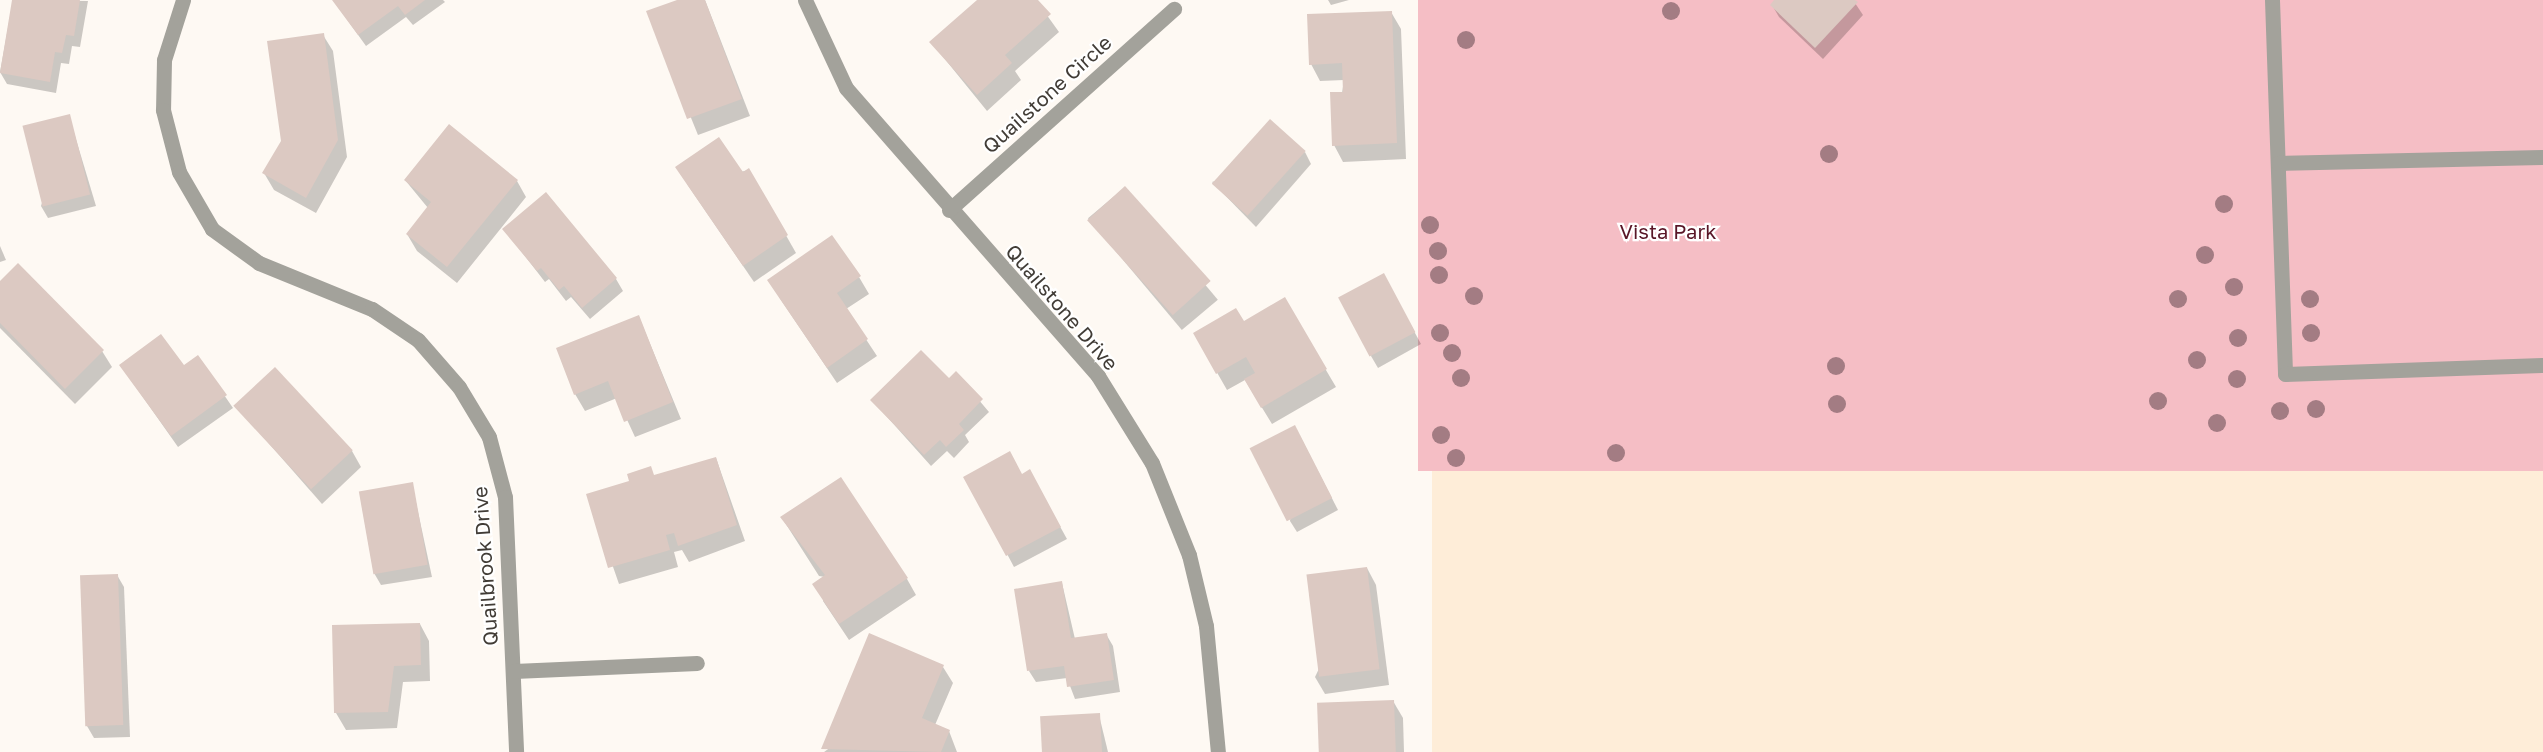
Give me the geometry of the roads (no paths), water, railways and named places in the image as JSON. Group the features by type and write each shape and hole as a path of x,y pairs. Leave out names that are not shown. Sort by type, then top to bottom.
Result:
{"street":[{"name":"Quailbrook Drive","path":"183,0 164,60 163,110 179,172 212,229 259,263 372,309 418,340 459,387 489,437 505,497 516,752"},
{"name":"Quailstone Drive","path":"805,0 846,88 949,210 1098,376 1152,463 1189,555 1206,626 1218,752"},
{"path":"2272,0 2285,374 2543,365"},
{"name":"Quailstone Circle","path":"949,210 1174,9"},
{"path":"2278,163 2543,157"},
{"path":"514,671 697,663"}],"park label":[{"name":"Vista Park","path":"1668,231"}]}
